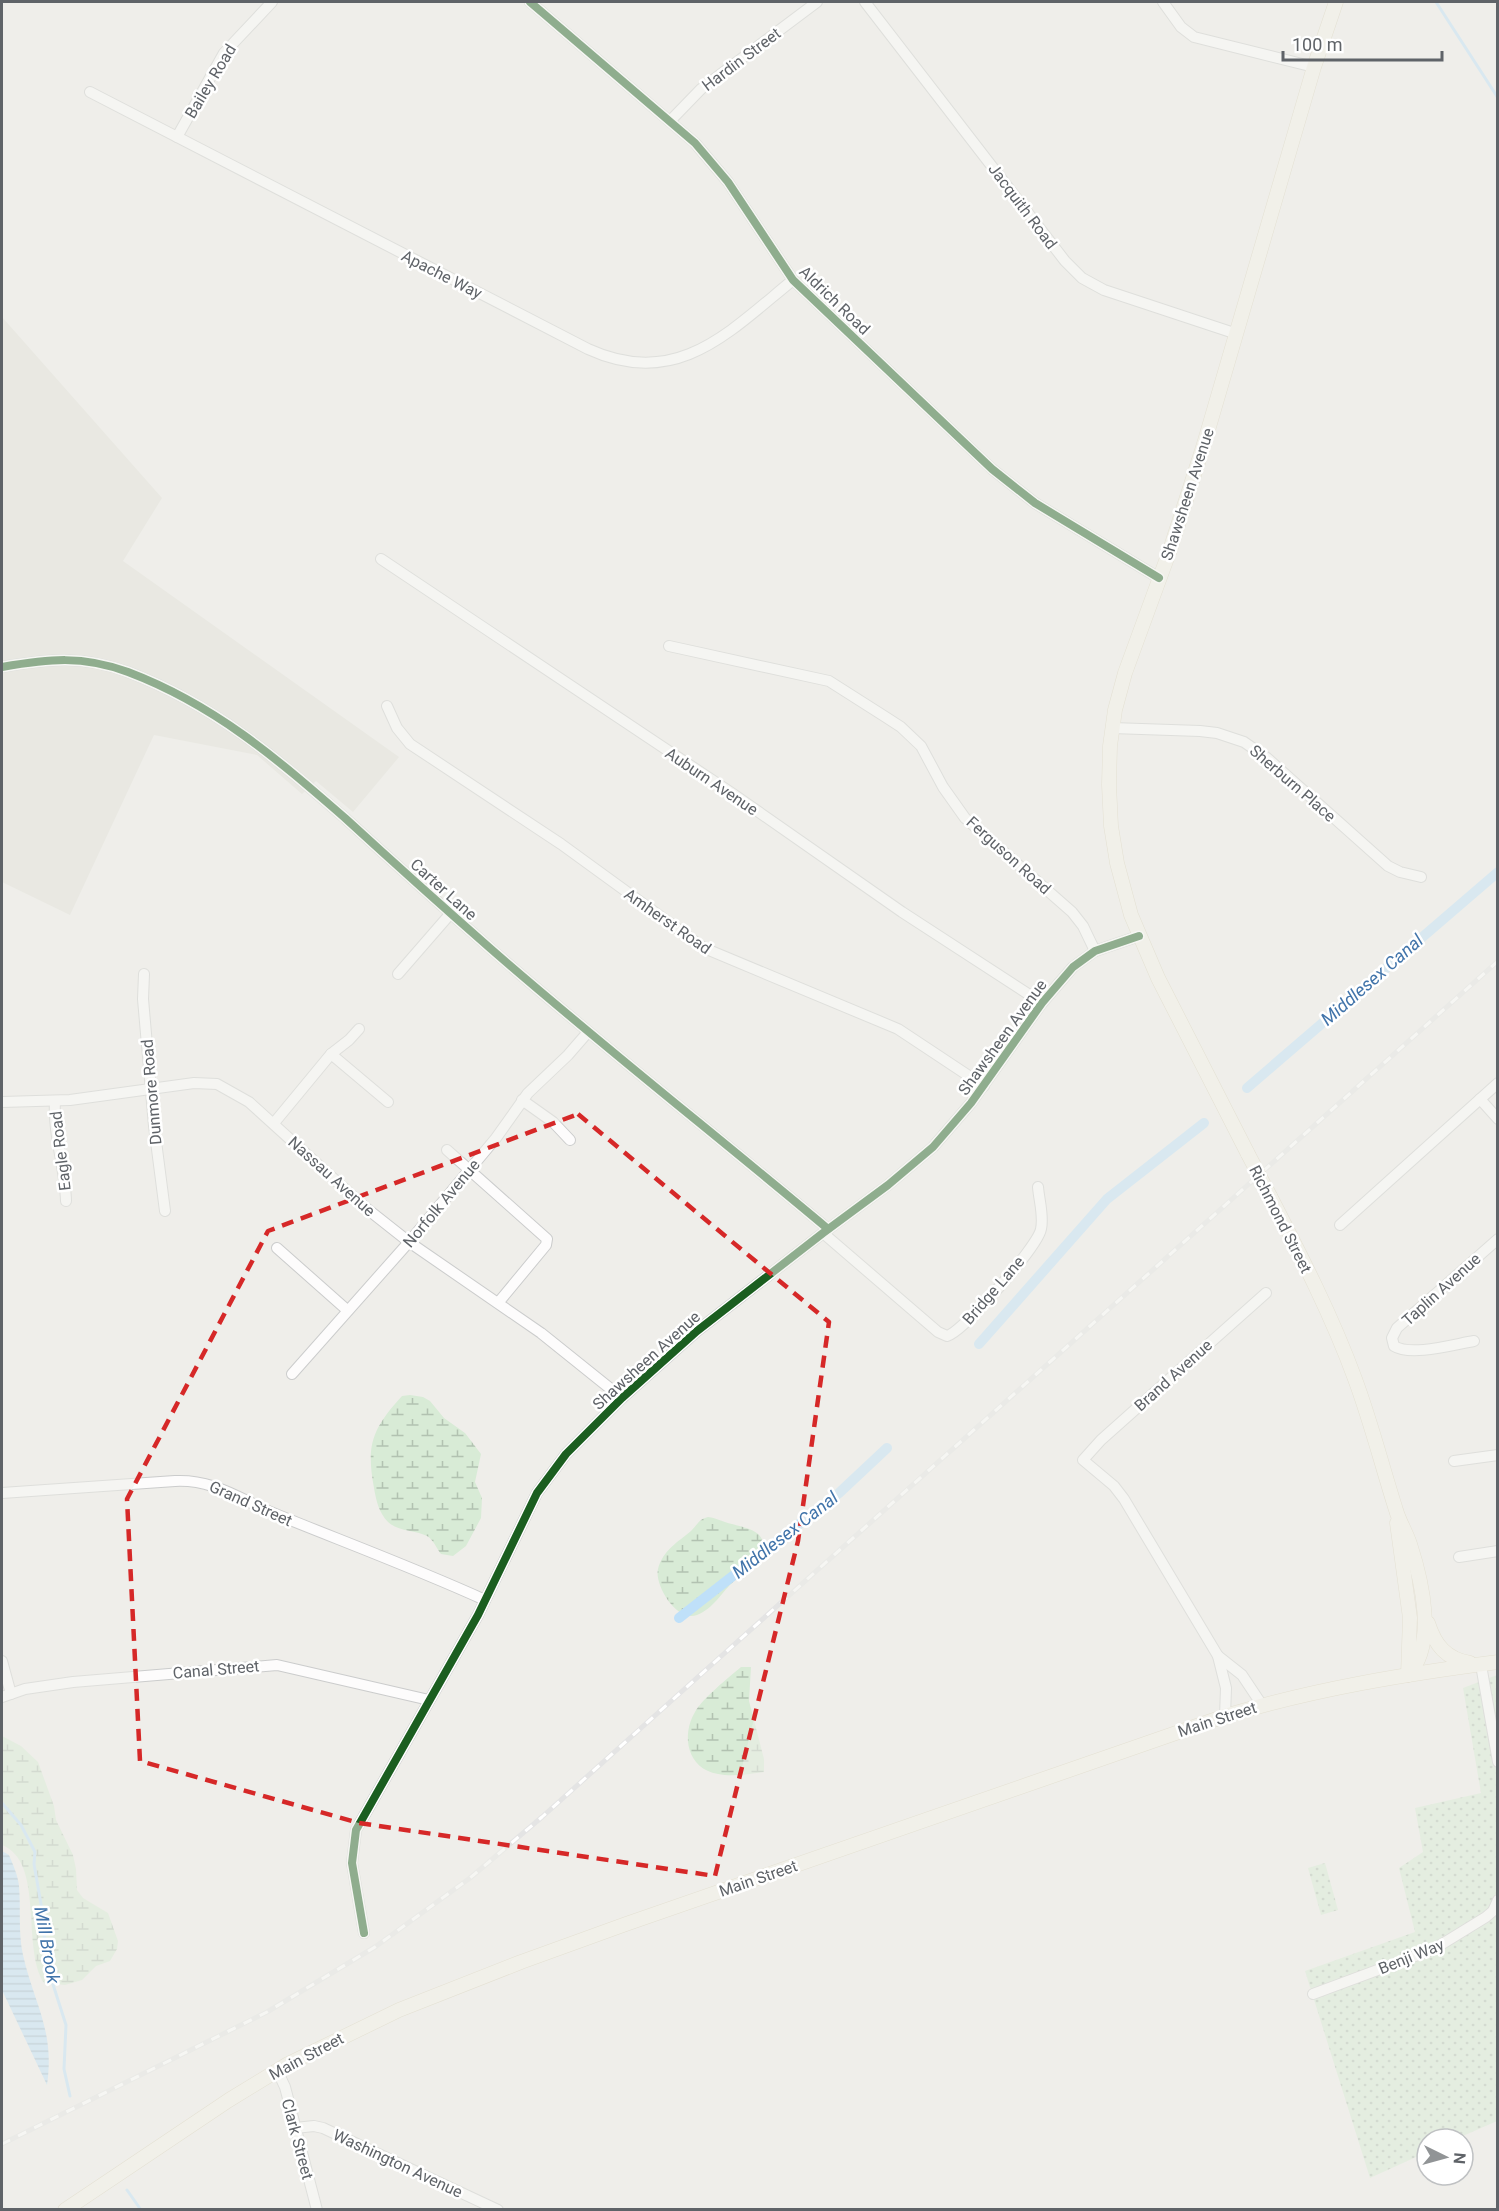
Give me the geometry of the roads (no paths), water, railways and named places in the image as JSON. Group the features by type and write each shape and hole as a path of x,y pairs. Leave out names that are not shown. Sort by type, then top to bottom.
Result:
{"main road":[{"name":"Shawsheen Avenue","path":"1140,936 1121,880 1111,826 1109,785 1112,728 1125,673 1190,490 1314,68 1336,2"},
{"name":"Richmond Street","path":"1140,936 1158,978 1316,1288 1347,1357 1376,1440 1396,1512 1410,1543 1424,1610 1425,1635 1422,1654 1408,1675"},
{"name":"Richmond Street","path":"1396,1512 1410,1618 1408,1675"},
{"path":"1424,1610 1440,1649 1454,1659 1481,1665"},
{"name":"Main Street","path":"65,2210 277,2070 377,2020 521,1962 1225,1716 1336,1687 1497,1662"}],"street":[{"name":"Bailey Road","path":"177,137 224,53 272,2"},
{"name":"Aldrich Road","path":"530,2 670,121 706,155 728,182 793,280 1005,481 1051,513 1159,578"},
{"name":"Hardin Street","path":"670,121 701,89 817,2"},
{"name":"Jacquith Road","path":"865,2 1065,261 1082,278 1111,293 1237,334"},
{"path":"1163,2 1181,27 1194,37 1314,68"},
{"name":"Apache Way","path":"90,92 588,349 622,361 647,363 666,361 705,348 725,335 793,280"},
{"name":"Auburn Avenue","path":"381,560 733,794 892,906 1042,1003"},
{"name":"Ferguson Road","path":"669,646 829,681 901,727 921,746 943,787 965,818 1072,912 1089,936 1095,951"},
{"name":"Carter Lane","path":"2,667 54,659 88,661 128,672 201,706 236,728 283,765 588,1032 825,1231"},
{"name":"Amherst Road","path":"387,706 397,728 410,744 561,844 704,948 898,1029 984,1086"},
{"name":"Sherburn Place","path":"1112,728 1200,731 1232,736 1267,758 1388,866 1400,872 1421,877"},
{"path":"398,974 451,913"},
{"name":"Shawsheen Avenue","path":"364,1933 352,1863 356,1830 485,1600 530,1508 546,1480 566,1454 622,1398 718,1313 918,1161 946,1132 984,1086 1042,1003 1073,967 1095,951 1140,936"},
{"name":"Dunmore Road","path":"144,974 142,990 165,1211"},
{"path":"274,1123 331,1054 350,1040 359,1029"},
{"name":"Norfolk Avenue","path":"292,1374 409,1242 496,1138 522,1100 588,1032"},
{"path":"331,1054 388,1102"},
{"name":"Nassau Avenue","path":"2,1102 55,1101 194,1083 217,1084 238,1094 274,1123 366,1208 409,1242 548,1338 622,1398"},
{"path":"1340,1224 1497,1083"},
{"path":"1480,1099 1497,1119"},
{"path":"522,1100 553,1122 570,1140"},
{"name":"Eagle Road","path":"55,1101 55,1124 66,1201"},
{"path":"447,1150 547,1240 546,1245 498,1303"},
{"name":"Bridge Lane","path":"825,1231 938,1332 947,1336 966,1323 1008,1276 1039,1234 1042,1221 1038,1187"},
{"name":"Taplin Avenue","path":"1474,1341 1411,1350 1396,1348 1392,1342 1397,1328 1497,1239"},
{"path":"277,1248 347,1310"},
{"name":"Brand Avenue","path":"1218,1656 1124,1499 1114,1486 1083,1460 1101,1440 1266,1293"},
{"path":"1454,1461 1497,1455"},
{"name":"Grand Street","path":"2,1494 175,1480 200,1481 217,1486 265,1510 441,1580 485,1600"},
{"path":"1459,1557 1497,1551"},
{"path":"1218,1656 1242,1675 1262,1705"},
{"path":"1218,1656 1226,1688 1225,1716"},
{"path":"2,1661 6,1696"},
{"name":"Canal Street","path":"6,1696 40,1686 73,1682 277,1665 429,1700"},
{"path":"1481,1665 1497,1762"},
{"name":"Benji Way","path":"1313,1994 1434,1949 1486,1917 1493,1911 1497,1900"},
{"name":"Clark Street","path":"277,2070 285,2087 317,2210"},
{"name":"Washington Avenue","path":"295,2128 314,2126 324,2128 498,2210"}],"water":[{"path":"2,1851 9,1855 18,1882 23,1955 46,2033 49,2066 47,2085 2,1990"}],"waterway":[{"path":"1436,2 1498,98"},
{"name":"Middlesex Canal","path":"1247,1088 1498,872"},
{"name":"Middlesex Canal","path":"979,1344 1107,1199 1204,1123"},
{"name":"Middlesex Canal","path":"679,1618 839,1493 887,1448"},
{"name":"Mill Brook","path":"2,1803 21,1825 35,1852 34,1864 42,1910 41,1927 47,1944 50,1975 66,2025 64,2069 70,2096"},
{"name":"Mill Brook","path":"127,2190 141,2210"}],"railway":[{"path":"2,2144 267,2012 375,1947 470,1878 542,1817 1498,961"}]}
